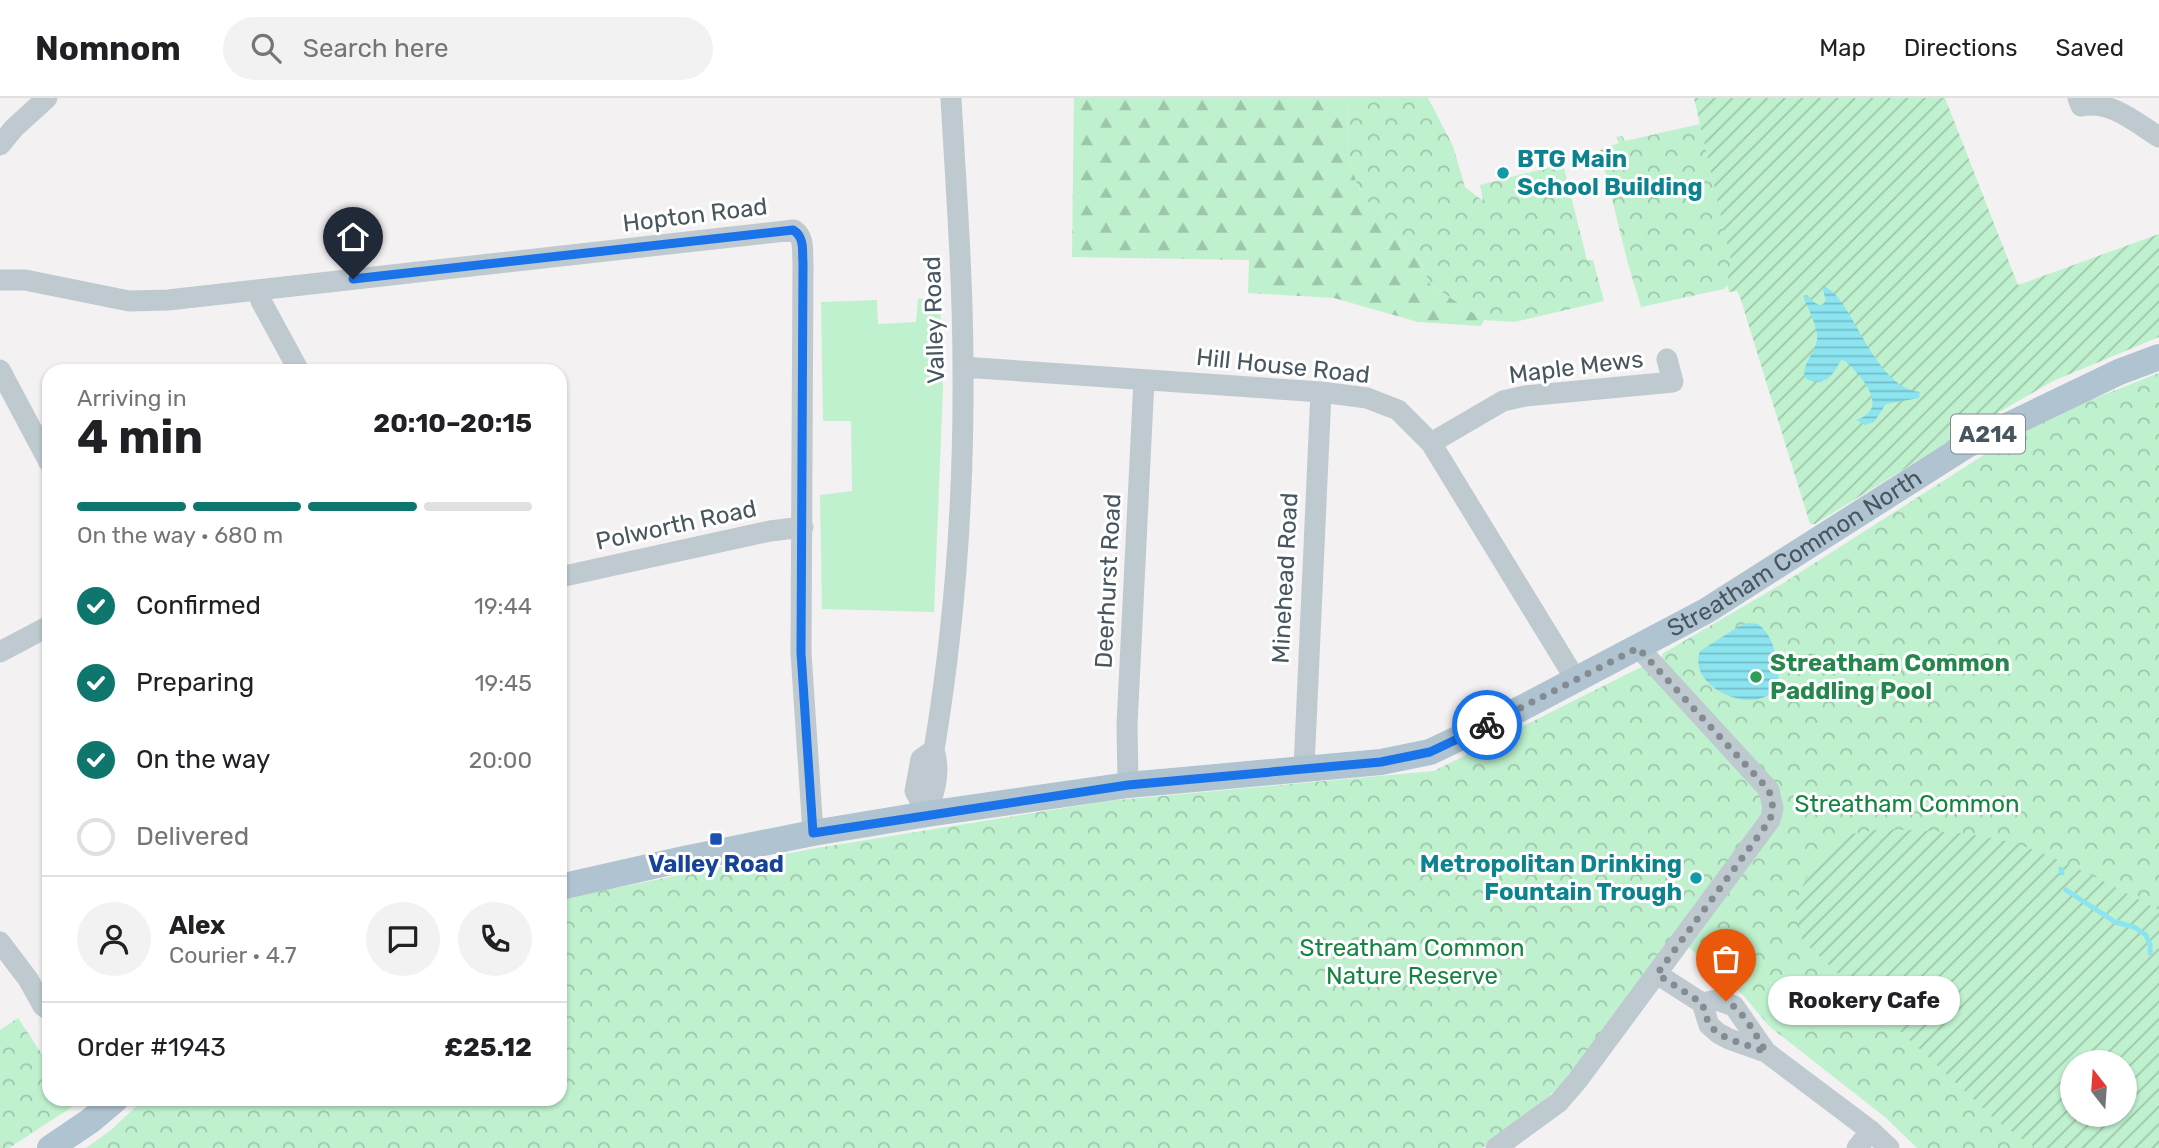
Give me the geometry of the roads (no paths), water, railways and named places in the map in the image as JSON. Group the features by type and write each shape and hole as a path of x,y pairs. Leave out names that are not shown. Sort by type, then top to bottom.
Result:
{"main road":[{"name":"Streatham Common North","path":"567,885 813,833 927,814 1128,785 1381,762 1430,752 1576,680 1706,611 1830,535 1967,445 2119,372 2159,357"},
{"path":"50,1148 108,1106"}],"street":[{"path":"0,145 47,98"},
{"name":"Valley Road","path":"927,814 936,786 938,760 934,750 948,662 961,510 963,367 951,98"},
{"path":"2078,98 2081,106 2095,103 2112,108 2159,137"},
{"name":"Hopton Road","path":"0,279 25,280 129,301 168,300 793,230 802,239 803,263 801,653 813,833"},
{"path":"260,291 261,301 295,364"},
{"name":"Maple Mews","path":"1431,443 1503,401 1525,396 1673,382 1667,359"},
{"name":"Hill House Road","path":"963,367 1321,392 1367,398 1398,410 1431,443 1576,680"},
{"path":"0,370 42,449"},
{"name":"Deerhurst Road","path":"1128,785 1127,725 1144,380"},
{"name":"Minehead Road","path":"1304,768 1321,392"},
{"name":"Polworth Road","path":"567,575 770,531 803,527"},
{"path":"0,652 42,630"},
{"path":"1496,1148 1559,1102 1577,1081 1770,820 1773,808 1769,790 1638,648"},
{"path":"3,951 28,979 42,1004"},
{"path":"1657,974 1702,1003 1709,1025 1718,1033 1766,1052 1871,1131 1889,1148"},
{"path":"1702,1003 1717,1000 1734,1006 1766,1052"},
{"path":"1857,1148 1871,1131"}],"water":[{"path":"1822,286 1833,292 1843,304 1875,358 1888,374 1903,386 1920,392 1919,398 1886,404 1874,422 1865,425 1856,420 1866,415 1871,408 1870,392 1859,375 1845,361 1841,360 1827,379 1817,382 1805,378 1805,368 1816,345 1817,335 1803,296 1807,295 1822,306 1826,301"},
{"name":"Streatham Common Paddling Pool","path":"1758,624 1769,636 1777,662 1777,682 1769,695 1755,700 1721,692 1707,681 1699,667 1700,651 1741,625"}],"waterway":[{"path":"2061,869 2062,873"},
{"path":"2066,890 2115,922 2134,927 2146,935 2150,953"}],"place":[{"name":"BTG Main School Building","path":"1503,173"},
{"name":"Streatham Common Paddling Pool","path":"1756,677"},
{"name":"Valley Road","path":"716,839"},
{"name":"Metropolitan Drinking Fountain Trough","path":"1696,878"},
{"name":"Rookery Cafe","path":"1726,1001"}],"park label":[{"name":"Streatham Common","path":"1907,804"},
{"name":"Streatham Common Nature Reserve","path":"1412,962"}]}
